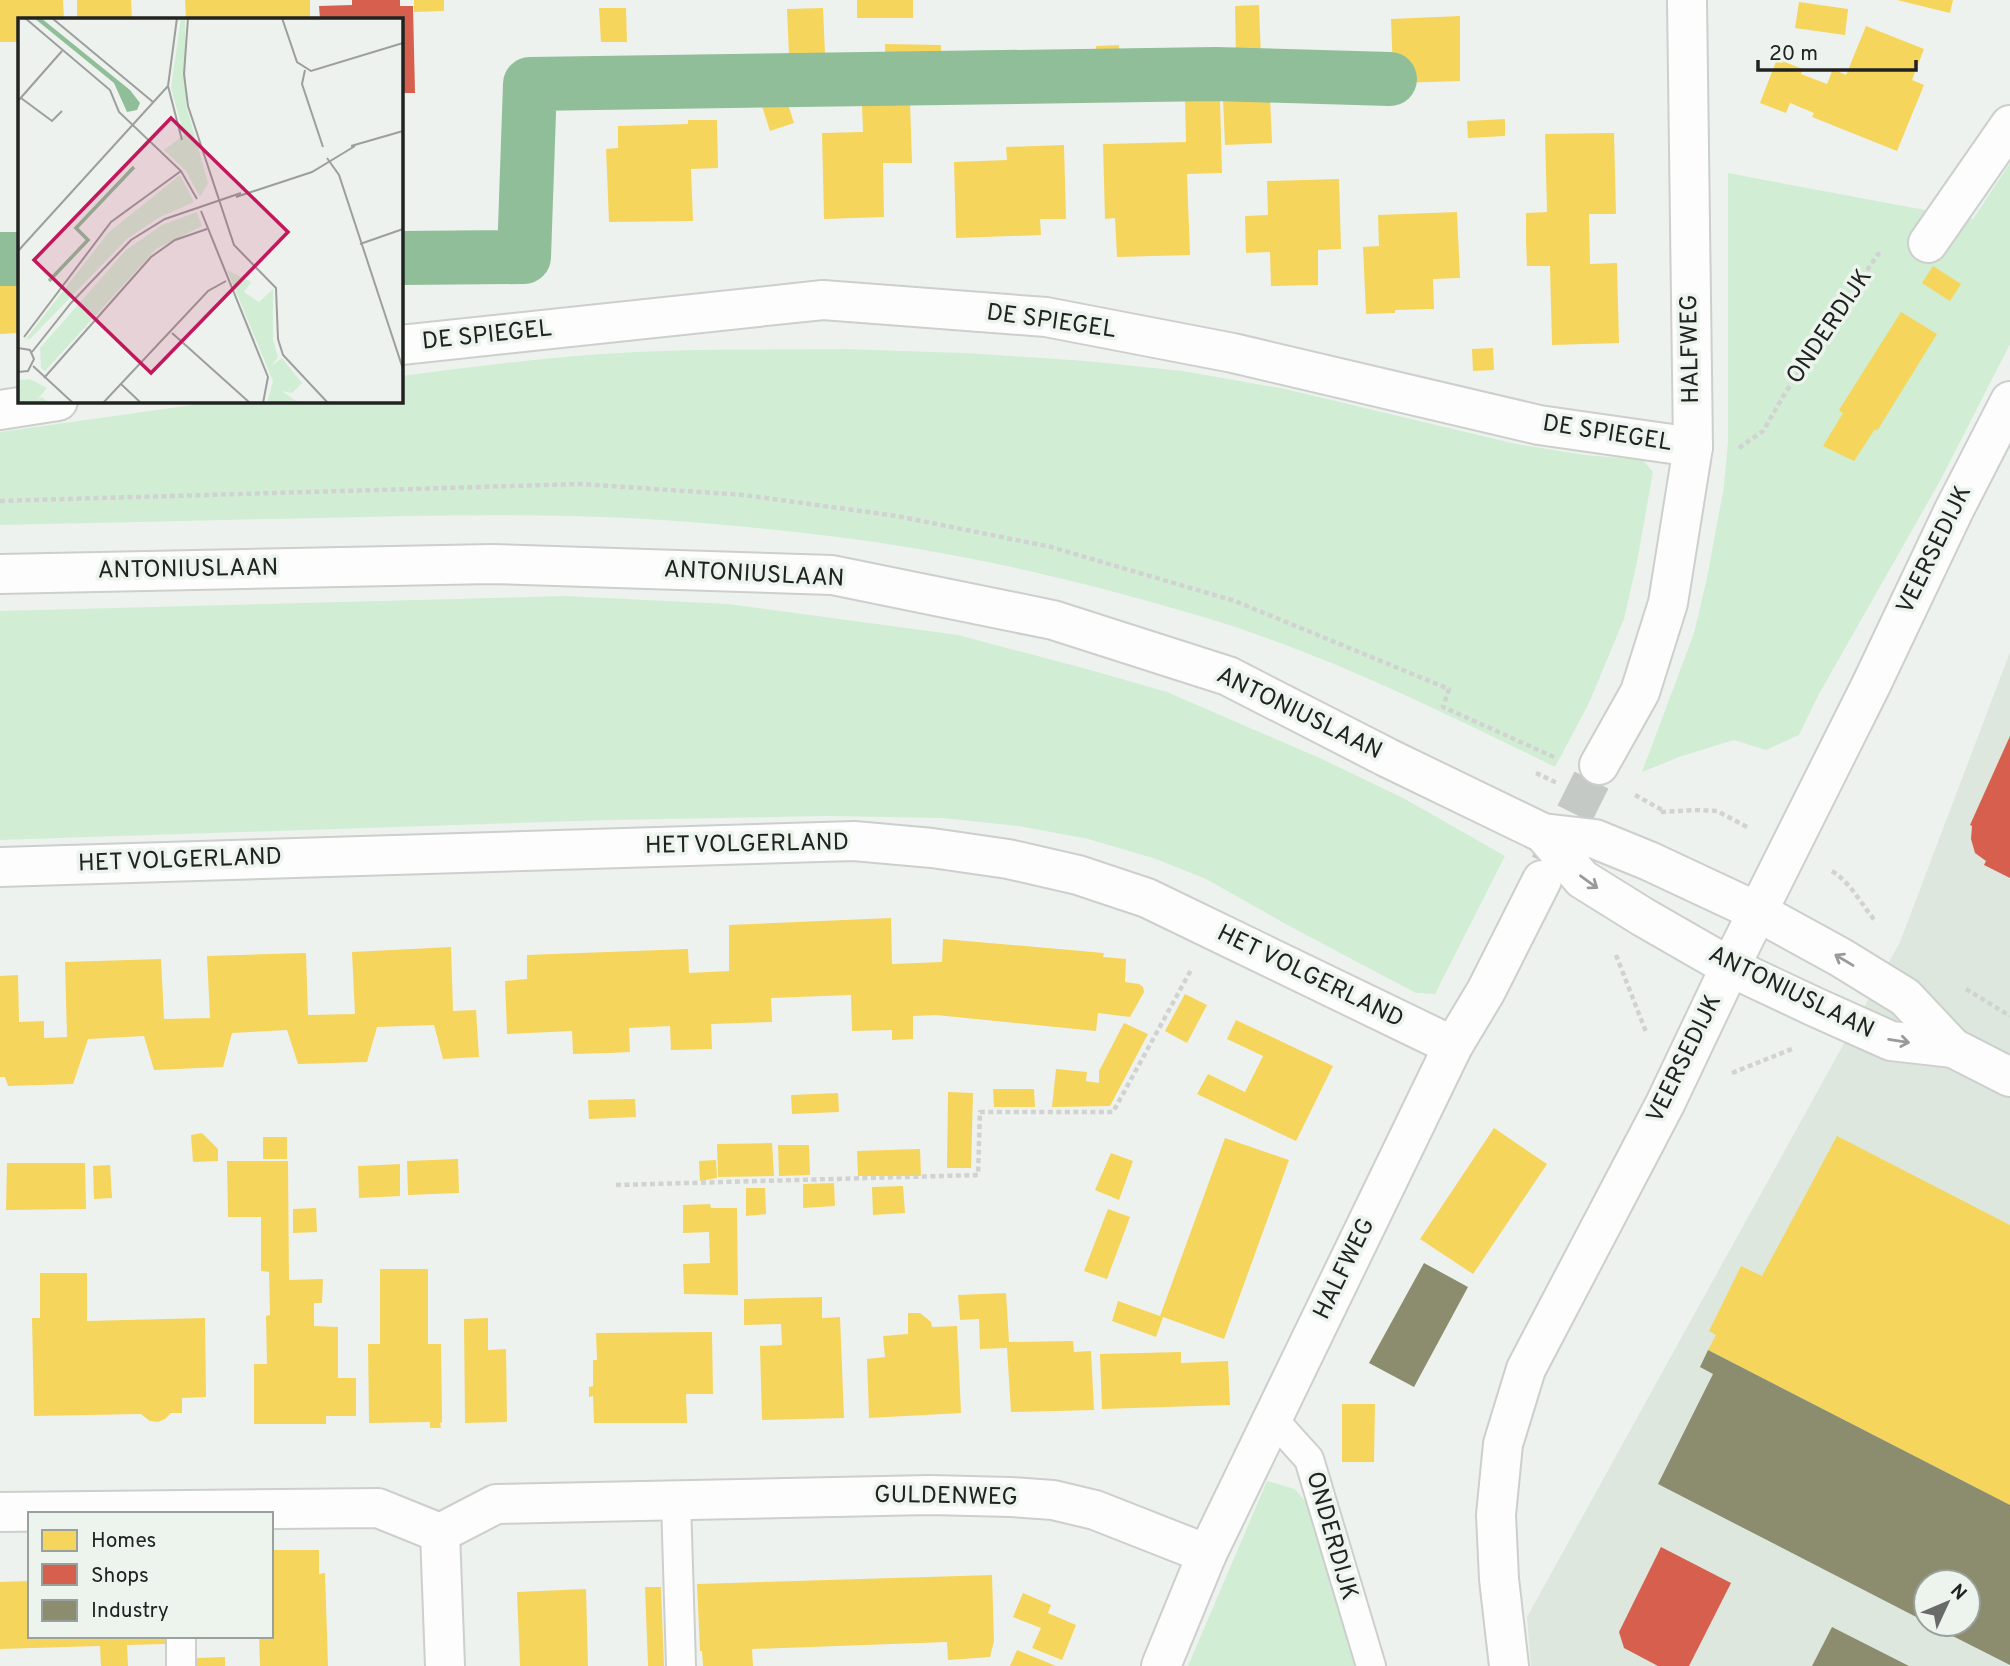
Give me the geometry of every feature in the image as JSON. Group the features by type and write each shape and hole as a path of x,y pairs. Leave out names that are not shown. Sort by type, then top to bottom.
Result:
{"street":[{"name":"HALFWEG","path":"1599,765 1640,692 1668,603 1693,447 1687,0"},
{"path":"1928,243 2010,125"},
{"name":"DE SPIEGEL","path":"402,345 823,300 1046,317 1233,353 1539,425 1693,447"},
{"name":"VEERSEDIJK","path":"1509,1666 1499,1579 1496,1515 1503,1444 1526,1369 1665,1104 1954,510 2010,401"},
{"path":"0,410 52,402"},
{"name":"ANTONIUSLAAN","path":"0,574 492,564 832,575 1053,620 1228,676 1543,833 1595,839 1758,912 1905,997 1953,1048 2010,1077"},
{"name":"ANTONIUSLAAN","path":"1543,833 1582,879 1643,918 1730,967 1891,1041 1953,1048"},
{"name":"HET VOLGERLAND","path":"0,867 854,841 932,848 1008,859 1078,875 1147,898 1453,1046"},
{"name":"HALFWEG","path":"1161,1666 1207,1554 1272,1418 1453,1046 1486,991 1542,880"},
{"name":"GULDENWEG","path":"440,1533 496,1504 930,1495 1010,1497 1053,1500 1095,1510 1207,1554"},
{"path":"0,1512 378,1508 440,1533 445,1666"}],"lane":[{"name":"ONDERDIJK","path":"1272,1418 1308,1459 1371,1666"},
{"path":"676,1501 681,1666"},
{"path":"181,1638 181,1666"}],"path":[{"name":"ONDERDIJK","path":"1693,447 1736,450 1763,431 1878,254 1903,255 1928,243"},
{"path":"1668,813 1717,811 1789,849"},
{"path":"616,1185 978,1175 980,1112 1113,1112 1213,930"}],"shaded area":[{"path":"2010,652 2010,1666 1531,1666 1527,1617 1900,942"}],"green space":[{"path":"2010,163 2010,344 1940,481 1819,694 1799,735 1766,750 1734,740 1642,772 1694,633 1724,486 1728,441 1728,173 1973,219"},
{"path":"845,349 966,353 1183,371 1285,389 1516,444 1585,455 1643,460 1653,472 1624,619 1589,703 1555,767 1373,681 1281,643 1234,627 1152,602 1050,576 888,544 713,524 566,516 419,516 0,525 0,432 214,402 402,402 402,376 587,355"},
{"path":"566,596 728,604 958,635 1094,671 1167,692 1322,759 1405,799 1505,856 1435,994 1416,993 1206,879 1153,858 1088,839 1019,826 942,818 826,816 611,820 0,840 0,611"},
{"path":"1267,1481 1295,1489 1309,1506 1359,1666 1188,1666"}],"building: Homes":[{"path":"0,0 63,0 64,18 18,18 18,42 0,42"},
{"path":"77,0 131,0 132,18 77,18"},
{"path":"185,0 310,0 310,18 186,18"},
{"path":"414,0 444,0 444,11 414,12"},
{"path":"857,0 913,0 913,18 857,18"},
{"path":"1897,0 1953,0 1950,13"},
{"path":"1799,2 1848,9 1845,35 1795,28"},
{"path":"1259,5 1261,59 1236,60 1235,6"},
{"path":"599,8 626,8 627,42 601,42"},
{"path":"823,8 825,54 789,55 787,9"},
{"path":"1460,16 1460,81 1399,83 1399,74 1393,74 1391,19"},
{"path":"1866,26 1924,49 1912,80 1924,85 1897,151 1812,117 1814,113 1790,103 1786,113 1760,103 1777,59 1803,69 1801,74 1827,84 1833,69 1846,75"},
{"path":"885,44 941,45 941,69 885,67"},
{"path":"1119,45 1119,68 1097,68 1096,46"},
{"path":"1326,51 1327,70 1305,70 1305,52"},
{"path":"786,98 794,123 770,131 762,106"},
{"path":"1270,98 1272,143 1225,145 1223,99"},
{"path":"1220,99 1222,173 1187,174 1190,255 1117,257 1115,218 1105,219 1103,144 1186,142 1185,100"},
{"path":"910,102 912,163 883,163 884,217 824,219 822,133 863,132 862,104"},
{"path":"1505,119 1505,136 1468,138 1467,121"},
{"path":"688,120 717,120 718,168 691,169 693,221 609,222 606,149 618,148 618,126 688,124"},
{"path":"1614,133 1616,214 1589,214 1590,264 1617,263 1619,343 1552,345 1550,266 1527,266 1526,241 1526,213 1547,212 1545,134"},
{"path":"1064,145 1066,219 1040,219 1041,235 956,238 954,162 1007,160 1006,147"},
{"path":"1339,179 1341,249 1318,250 1318,285 1271,286 1270,252 1246,253 1245,216 1268,215 1267,181"},
{"path":"1457,212 1460,278 1433,279 1434,309 1366,314 1363,247 1379,246 1378,215"},
{"path":"1933,266 1961,284 1950,301 1922,283"},
{"path":"0,278 18,278 18,333 0,334"},
{"path":"1901,312 1937,334 1877,431 1875,429 1854,461 1823,446 1843,413 1839,410"},
{"path":"1493,348 1494,370 1473,371 1472,349"},
{"path":"891,918 892,964 942,962 943,939 1104,953 1103,957 1126,959 1125,982 1139,984 1144,992 1130,1017 1098,1013 1096,1031 936,1015 913,1016 913,1039 892,1040 892,1030 852,1031 851,995 771,998 772,1022 711,1024 712,1049 671,1050 670,1026 629,1028 630,1052 610,1053 573,1054 572,1031 507,1034 505,981 527,979 527,955 688,949 689,973 729,971 729,925"},
{"path":"451,947 453,1011 476,1010 479,1057 443,1059 434,1025 377,1027 367,1062 298,1064 287,1030 232,1033 223,1067 154,1070 144,1036 88,1039 73,1084 8,1086 5,1077 0,1077 0,976 18,975 19,1022 44,1021 44,1038 67,1037 65,962 161,959 164,1019 210,1018 207,956 306,953 308,1015 355,1014 352,952"},
{"path":"1185,994 1207,1005 1187,1043 1165,1031"},
{"path":"1236,1020 1333,1066 1296,1141 1197,1094 1208,1074 1245,1092 1263,1056 1227,1039"},
{"path":"1124,1023 1148,1034 1110,1106 1052,1107 1056,1069 1087,1072 1086,1081 1099,1083 1099,1071"},
{"path":"993,1089 1034,1089 1035,1107 994,1107"},
{"path":"948,1092 973,1093 971,1168 947,1168"},
{"path":"838,1093 839,1112 792,1114 791,1095"},
{"path":"635,1099 636,1117 589,1119 588,1100"},
{"path":"1494,1128 1547,1164 1473,1274 1420,1239"},
{"path":"202,1133 218,1149 218,1161 193,1162 191,1135"},
{"path":"1837,1136 2010,1225 2010,1505 1708,1350 1716,1335 1709,1331 1741,1266 1762,1276"},
{"path":"263,1137 287,1137 287,1159 263,1159"},
{"path":"1225,1138 1289,1160 1224,1339 1163,1317 1156,1337 1112,1321 1118,1301 1160,1316"},
{"path":"772,1143 774,1176 718,1177 717,1144"},
{"path":"778,1145 809,1145 810,1175 779,1176"},
{"path":"920,1149 921,1176 858,1176 857,1151"},
{"path":"1111,1153 1133,1161 1119,1200 1095,1190"},
{"path":"458,1159 459,1193 408,1195 407,1161"},
{"path":"716,1160 717,1178 700,1181 699,1161"},
{"path":"227,1161 288,1161 289,1280 323,1279 322,1303 314,1303 314,1326 338,1327 338,1378 356,1378 356,1416 326,1416 326,1424 254,1424 254,1364 267,1364 269,1272 261,1271 261,1217 228,1217"},
{"path":"7,1163 85,1163 86,1209 6,1210"},
{"path":"400,1164 400,1196 359,1198 358,1166"},
{"path":"110,1165 112,1198 94,1199 93,1166"},
{"path":"834,1183 835,1206 803,1208 803,1184"},
{"path":"903,1186 905,1213 873,1215 872,1187"},
{"path":"746,1188 765,1188 766,1214 746,1216"},
{"path":"710,1204 711,1208 737,1208 738,1295 684,1294 683,1264 710,1263 709,1232 683,1233 683,1205"},
{"path":"316,1208 317,1232 293,1233 293,1209"},
{"path":"1108,1209 1130,1217 1107,1279 1084,1271"},
{"path":"380,1269 428,1269 428,1344 441,1344 441,1428 430,1428 430,1422 369,1423 368,1344 380,1344"},
{"path":"40,1273 87,1273 87,1321 205,1318 206,1397 182,1398 182,1413 171,1413 158,1422 150,1421 141,1414 34,1416 32,1318 40,1318"},
{"path":"1006,1293 1009,1342 1073,1341 1074,1352 1091,1351 1094,1410 1011,1412 1007,1348 980,1349 979,1319 960,1320 958,1295"},
{"path":"822,1297 822,1318 840,1317 844,1418 762,1420 760,1346 782,1345 781,1324 744,1325 744,1299"},
{"path":"908,1313 920,1313 931,1322 932,1327 957,1326 961,1413 869,1418 867,1359 885,1357 883,1336 908,1334"},
{"path":"488,1318 488,1350 506,1349 507,1422 465,1423 464,1319"},
{"path":"712,1332 713,1394 686,1394 687,1423 594,1423 593,1396 589,1397 589,1387 593,1386 593,1360 597,1360 596,1333"},
{"path":"1181,1352 1181,1363 1228,1361 1230,1405 1102,1409 1100,1354"},
{"path":"1342,1404 1375,1404 1374,1462 1342,1462"},
{"path":"273,1550 319,1550 319,1574 325,1573 328,1666 260,1666 259,1638 273,1638"},
{"path":"992,1575 994,1641 990,1657 948,1660 947,1642 752,1649 753,1666 703,1666 697,1584"},
{"path":"28,1581 28,1638 166,1638 166,1644 127,1645 128,1666 101,1666 100,1646 0,1649 0,1582"},
{"path":"645,1587 661,1587 664,1666 648,1666"},
{"path":"586,1589 588,1666 520,1666 517,1592"},
{"path":"1023,1593 1051,1605 1048,1613 1076,1625 1062,1660 1032,1648 1041,1628 1013,1617"},
{"path":"1017,1650 1056,1666 1010,1666"},
{"path":"225,1657 225,1666 196,1666 196,1658"}],"building: Shops":[{"path":"352,0 400,0 400,6 413,6 415,93 402,93 402,18 320,18 319,6 352,5"},
{"path":"2010,736 2010,878 1984,865 1986,861 1975,853 1970,825"},
{"path":"1661,1547 1731,1583 1689,1666 1658,1666 1624,1648 1619,1632"}],"building: Industry":[{"path":"1424,1263 1468,1287 1414,1387 1369,1363"},
{"path":"1708,1350 2010,1505 2010,1665 1957,1638 1982,1638 1982,1568 1912,1568 1912,1615 1658,1484 1713,1374 1700,1367"},
{"path":"1832,1627 1909,1666 1812,1666"}],"waterway":[{"path":"402,258 524,257 530,84 1215,74 1390,79"},
{"path":"0,259 18,259"}],"tunnel":[{"path":"1549,865 1599,765"}]}
